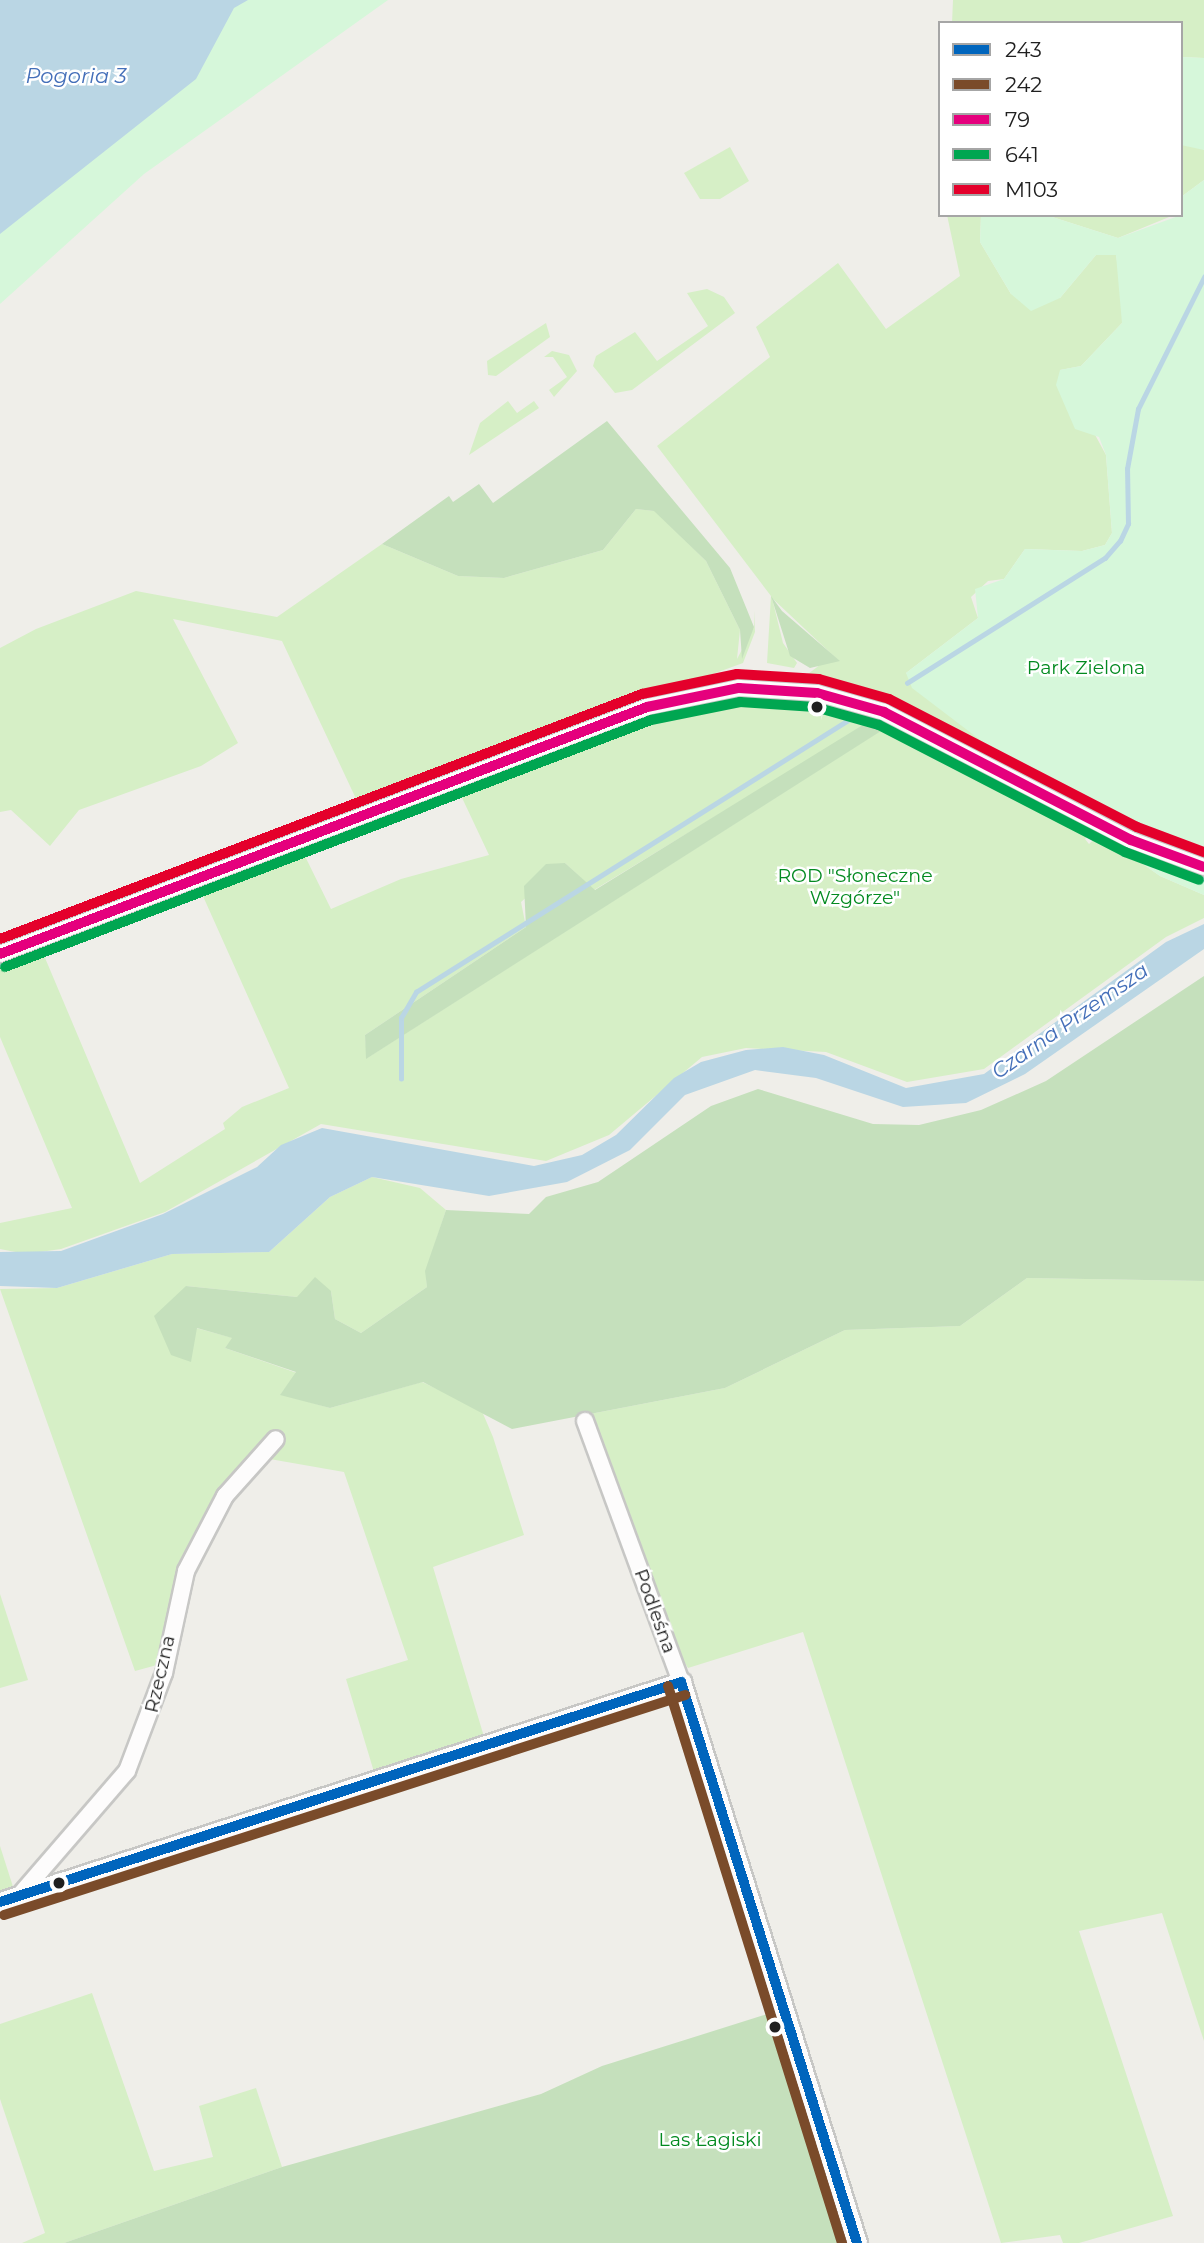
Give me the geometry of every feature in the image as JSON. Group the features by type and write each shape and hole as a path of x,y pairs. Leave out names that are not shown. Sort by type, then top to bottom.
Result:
{"street":[{"path":"0,954 647,707 738,688 817,693 882,711 1131,839 1204,867"},
{"name":"Podleśna","path":"585,1421 681,1682 857,2243"},
{"name":"Rzeczna","path":"9,1899 127,1770 153,1711 186,1571 225,1496 276,1439"},
{"path":"9,1899 681,1682"}],"green space":[{"path":"0,0 388,0 144,174 0,304"},
{"path":"953,0 1204,0 1204,58 1183,57 1183,21 952,21"},
{"path":"1183,57 1204,58 1204,150 1183,145"},
{"path":"1195,144 1204,150 1204,180 1183,196 1183,145"},
{"path":"730,147 749,181 720,199 700,199 684,173"},
{"name":"Park Zielona","path":"1204,180 1204,895 1160,876 1096,831 1105,811 1004,758 912,688 906,673 978,618 975,589 1004,579 1025,549 1082,551 1105,545 1112,533 1106,455 1099,437 1075,429 1056,385 1060,370 1081,366 1122,323 1116,255 1096,255 1060,298 1031,311 1011,294 980,242 981,217 1052,217 1118,238 1176,217 1183,217 1183,196"},
{"path":"947,217 981,217 980,242 1011,294 1060,298 1096,255 1116,254 1123,306 1122,323 1081,366 1060,370 1106,455 1112,533 1105,545 1082,551 1025,549 1004,579 988,581 971,597 978,618 906,673 1004,758 946,723 808,674 825,661 839,661 772,598 783,643 797,663 794,668 767,663 771,596 657,446 770,357 756,327 838,263 886,329 960,276"},
{"path":"1052,217 1169,217 1118,238"},
{"path":"707,289 724,297 735,313 632,390 615,393 593,366 596,356 635,332 657,361 708,326 687,293"},
{"path":"546,323 550,337 496,376 488,375 487,361"},
{"path":"552,351 569,355 577,371 554,397 549,390 567,377 553,357 544,357"},
{"path":"508,401 517,413 534,401 539,408 469,455 480,423"},
{"path":"607,421 730,568 754,627 742,659 740,630 706,561 654,511 636,509 603,550 504,578 458,576 382,544 449,496 453,502 479,484 493,503"},
{"path":"636,509 655,511 706,561 740,630 737,659 754,627 754,610 755,632 743,663 358,803 282,641 173,619 238,743 201,766 79,810 50,846 11,810 0,812 0,648 36,629 136,591 277,617 382,544 458,576 504,578 603,550"},
{"path":"771,596 782,611 840,661 810,668 790,656"},
{"path":"771,672 789,673 824,688 785,683"},
{"name":"ROD \"Słoneczne Wzgórze\"","path":"758,695 822,706 821,720 826,706 848,707 874,720 594,890 565,863 521,902 526,927 365,1035 367,1058 880,731 887,721 1012,787 1012,797 1024,791 1094,829 1085,839 1089,844 1100,834 1160,876 1204,895 1204,918 1166,937 984,1069 907,1082 826,1052 746,1048 702,1057 609,1135 546,1161 321,1124 165,1212 61,1249 26,1254 0,1249 0,1223 72,1208 0,1037 0,961 40,946 140,1183 225,1129 223,1123 242,1107 289,1088 198,885 300,846 331,909 401,879 489,855 456,785 639,717"},
{"path":"866,723 881,731 366,1059 365,1035 526,927 524,886 546,864 565,863 595,890"},
{"path":"1204,976 1204,1281 1027,1278 960,1326 845,1330 725,1388 512,1429 423,1382 330,1408 280,1395 296,1372 225,1348 232,1338 197,1328 191,1362 171,1355 154,1316 186,1286 297,1297 315,1277 331,1291 335,1319 361,1333 427,1287 425,1271 446,1210 529,1214 546,1197 598,1182 711,1106 758,1089 873,1124 919,1125 981,1110 1046,1081"},
{"path":"372,1177 420,1188 446,1210 426,1271 427,1287 361,1333 335,1319 331,1291 297,1297 186,1286 196,1328 233,1338 225,1348 297,1373 281,1394 330,1408 422,1382 481,1409 493,1437 524,1535 433,1567 485,1740 374,1772 346,1679 408,1660 344,1472 253,1456 214,1498 187,1555 157,1665 135,1671 0,1289 57,1288 172,1254 269,1252 330,1197"},
{"path":"1027,1278 1204,1281 1204,2041 1162,1913 1079,1931 1173,2216 1079,2243 1063,2243 1060,2235 1001,2243 803,1632 688,1668 669,1638 590,1414 725,1388 845,1330 960,1326"},
{"path":"0,1594 28,1680 0,1688"},
{"path":"0,1846 15,1893 0,1897"},
{"path":"92,1993 154,2171 213,2157 199,2106 256,2088 282,2167 64,2243 22,2243 45,2233 0,2099 0,2024"},
{"name":"Las Łagiski","path":"777,2011 850,2243 64,2243 282,2167 541,2094 602,2066"}],"water":[{"name":"Pogoria 3","path":"0,0 248,0 234,8 196,79 0,234"},
{"name":"Czarna Przemsza","path":"1204,924 1204,949 1025,1074 966,1103 903,1107 816,1078 755,1070 685,1095 630,1150 567,1182 489,1196 372,1177 330,1197 269,1252 172,1254 57,1288 0,1286 0,1252 61,1251 163,1214 257,1167 281,1145 322,1128 534,1166 582,1155 616,1135 674,1078 701,1062 746,1050 783,1047 824,1055 906,1088 984,1074 1166,942"}],"waterway":[{"path":"907,683 1105,558 1120,541 1128,524 1127,469 1138,409 1204,277"},
{"path":"451,795 668,714 732,701 783,703"},
{"path":"401,1079 401,1018 416,992 853,717 869,720"},
{"path":"885,726 1009,789"},
{"path":"1020,795 1090,831"},
{"path":"428,801 435,801"},
{"path":"374,821 413,807"},
{"path":"357,828 369,823"},
{"path":"1104,838 1204,879"},
{"path":"307,847 323,841"},
{"path":"293,853 301,849"},
{"path":"199,888 282,857"},
{"path":"188,893 196,890"},
{"path":"132,914 143,910"},
{"path":"71,937 118,919"},
{"path":"13,959 40,949"},
{"path":"0,964 4,963"}],"transit line":[{"name":"M103","path":"0,939 642,694 737,674 819,679 889,699 1137,827 1204,852"},
{"name":"79","path":"0,954 647,707 739,688 817,693 884,712 1131,840 1204,867"},
{"name":"641","path":"5,967 651,720 740,702 815,707 879,725 1125,852 1199,880"},
{"name":"243","path":"681,1682 857,2243"},
{"name":"243","path":"0,1902 681,1682"},
{"name":"242","path":"668,1686 842,2243"},
{"name":"242","path":"4,1915 685,1695"}]}
